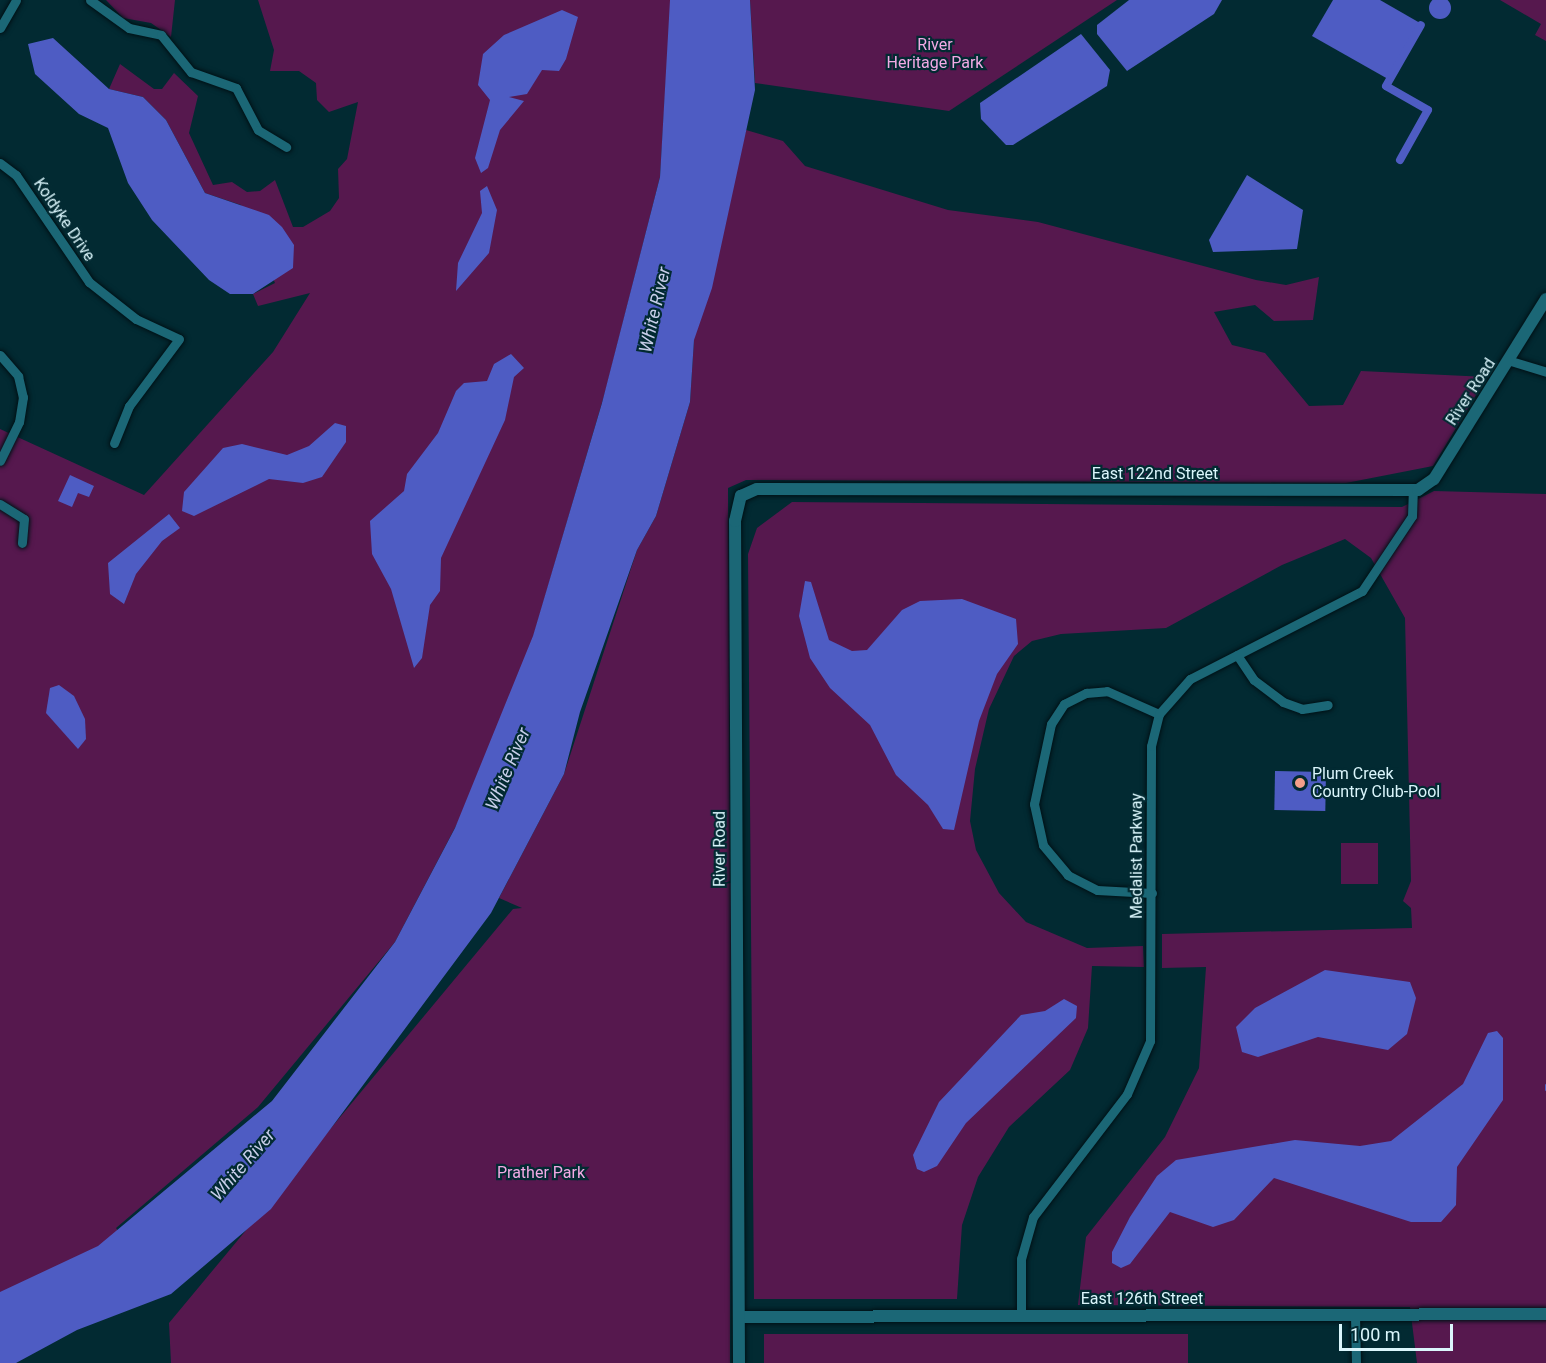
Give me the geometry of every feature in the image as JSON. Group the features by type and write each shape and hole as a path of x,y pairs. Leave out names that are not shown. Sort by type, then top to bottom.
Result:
{"street":[{"path":"0,28 16,0"},
{"path":"90,0 129,28 161,35 191,72 236,88 258,130 286,147"},
{"name":"Koldyke Drive","path":"0,163 16,175 89,282 136,319 179,339 129,406 114,443"},
{"name":"River Road","path":"1413,491 1434,479 1511,361 1546,299"},
{"path":"0,356 18,376 23,397 19,422 0,461"},
{"path":"1511,361 1546,372"},
{"name":"River Road","path":"739,1363 736,507 753,489 898,490"},
{"name":"East 122nd Street","path":"898,490 1413,491"},
{"name":"Medalist Parkway","path":"1021,1316 1022,1253 1033,1217 1127,1094 1144,1059 1153,1018 1151,746 1159,714 1190,679 1369,584 1412,516 1413,491"},
{"path":"0,504 24,519 22,543"},
{"path":"1237,655 1254,680 1283,702 1302,709 1328,705"},
{"path":"1152,893 1097,890 1068,876 1043,845 1034,804 1048,732 1064,704 1086,693 1107,691 1159,714"},
{"name":"East 126th Street","path":"739,1317 1546,1314"},
{"path":"1355,1315 1356,1363"}],"green space":[{"path":"106,0 175,0 171,37 151,23 123,18"},
{"path":"258,0 671,0 660,177 606,389 530,648 469,801 395,942 258,1107 116,1228 127,1243 0,1311 0,429 144,495 273,352 310,293 258,306 253,294 275,283 241,205 205,193 166,120 143,97 109,89 120,64 154,89 162,89 174,73 198,96 189,133 213,185 232,182 247,192 260,191 275,180 293,227 303,227 330,211 339,198 338,169 347,159 358,102 329,112 317,100 316,83 299,71 270,71 274,50"},
{"name":"River Heritage Park","path":"750,0 1117,0 949,111 755,83"},
{"path":"1500,0 1546,0 1546,41 1535,35 1541,24"},
{"name":"Prather Park","path":"746,130 783,141 805,166 948,210 1038,222 1256,280 1286,285 1319,277 1313,320 1274,321 1255,305 1214,312 1232,345 1265,353 1309,406 1343,405 1361,371 1487,377 1433,466 1346,483 746,480 728,488 730,881 717,885 731,883 730,1363 171,1363 169,1323 513,909 522,908 499,898 564,774 637,550 656,516 690,402 695,324"},
{"path":"1434,491 1546,494 1546,1363 1417,1363 1410,1307 1078,1305 1086,1237 1165,1137 1199,1068 1206,967 1162,968 1162,934 1412,928 1411,908 1403,901 1411,881 1405,618 1371,558 1345,539 1282,565 1166,628 1061,634 1032,641 1014,656 989,709 975,769 970,821 976,850 999,893 1026,922 1087,948 1143,946 1144,967 1092,966 1088,1028 1070,1070 1009,1127 978,1177 962,1225 957,1299 754,1299 748,554 757,528 792,502 1402,507"},
{"path":"1341,843 1378,843 1378,884 1341,884"},
{"path":"764,1334 1188,1334 1188,1363 764,1363"}],"water":[{"path":"1440,-3 1450,4 1451,8 1444,18 1440,19 1430,12 1429,8 1436,-2"},
{"name":"White River","path":"670,0 750,0 755,90 712,288 694,340 690,402 656,516 637,550 580,712 564,774 491,913 271,1209 171,1294 77,1330 16,1363 0,1363 0,1292 98,1246 272,1101 395,942 455,828 533,636 602,403 660,177"},
{"path":"1129,0 1222,0 1214,14 1127,71 1097,34 1097,25"},
{"path":"1333,0 1380,0 1420,23 1388,79 1312,36"},
{"path":"562,10 578,17 566,59 559,71 542,70 527,94 509,97 524,101 500,130 488,168 481,173 475,158 490,100 478,85 483,54 504,35"},
{"path":"1081,34 1110,70 1107,86 1013,145 1006,145 981,119 980,103"},
{"path":"53,38 109,89 143,97 166,120 205,193 269,215 282,227 294,245 293,268 253,294 230,294 209,280 152,220 128,183 108,128 79,114 35,74 28,44"},
{"path":"1247,175 1303,210 1297,249 1213,252 1209,240"},
{"path":"487,186 497,210 489,253 456,291 458,263 482,213 480,191"},
{"path":"511,354 524,368 514,377 505,420 441,558 440,591 430,605 422,658 414,668 391,589 372,554 370,521 404,491 407,474 438,433 456,391 464,383 487,381 494,364"},
{"path":"335,423 346,426 346,442 322,477 303,483 269,479 194,516 182,511 184,492 223,448 242,444 287,455 309,446"},
{"path":"70,475 94,486 89,497 78,493 72,507 58,501"},
{"path":"169,514 180,528 162,541 136,574 124,604 110,594 108,563"},
{"path":"805,581 811,582 829,640 852,651 867,650 902,610 920,601 962,599 1016,619 1018,644 997,674 979,721 954,830 943,829 928,805 896,775 870,725 830,688 810,658 799,616"},
{"path":"59,685 74,696 85,719 86,739 78,749 46,713 50,688"},
{"name":"Plum Creek Country Club-Pool","path":"1275,771 1326,772 1325,811 1274,810"},
{"path":"1325,970 1410,982 1416,998 1407,1034 1388,1050 1318,1037 1258,1057 1242,1052 1236,1027 1255,1008"},
{"path":"1064,999 1077,1006 1076,1018 966,1123 937,1166 924,1172 917,1169 913,1155 939,1102 1021,1015 1045,1011"},
{"path":"1497,1031 1503,1038 1503,1100 1457,1167 1456,1205 1441,1222 1411,1222 1274,1178 1234,1220 1213,1227 1170,1212 1130,1264 1121,1268 1112,1263 1112,1252 1130,1217 1157,1176 1176,1160 1295,1140 1360,1146 1391,1141 1463,1084 1488,1033"}],"waterway":[{"path":"1400,160 1428,110 1386,86 1421,25"},
{"path":"1546,1085 1546,1090"}],"place":[{"name":"Plum Creek Country Club-Pool","path":"1300,783"}]}
